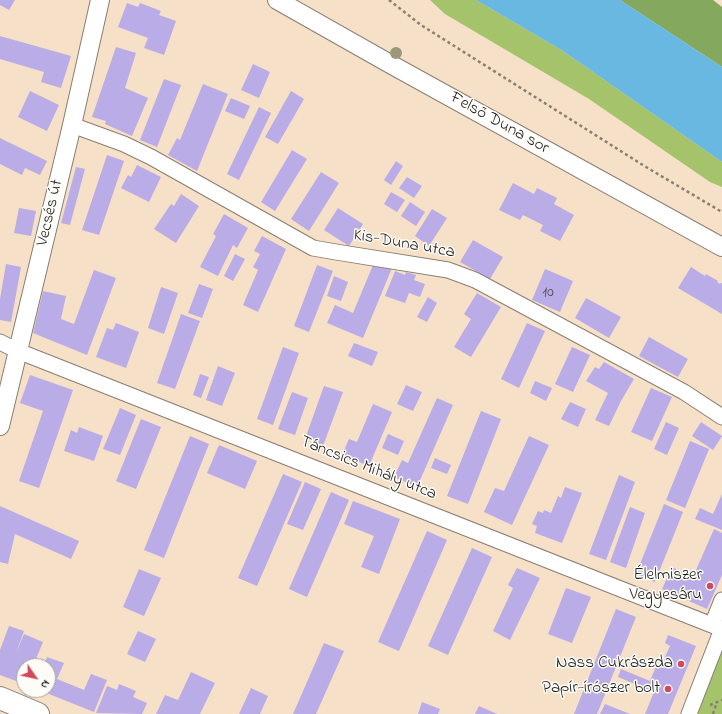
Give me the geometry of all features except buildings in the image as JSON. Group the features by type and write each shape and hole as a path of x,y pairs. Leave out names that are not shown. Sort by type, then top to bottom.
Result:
{"main road":[{"path":"0,698 38,714"}],"street":[{"name":"Vecsés út","path":"0,426 72,125 100,0"},
{"name":"Felső Duna sor","path":"277,0 722,247"},
{"name":"Kis-Duna utca","path":"72,125 124,144 151,157 313,248 448,270 475,280 684,392 722,417"},
{"name":"Táncsics Mihály utca","path":"0,342 18,351 718,628"},
{"path":"689,714 718,628 722,600"}],"path":[{"path":"389,0 421,25 646,167 722,212"},
{"path":"713,714 717,702"}],"green space":[{"path":"430,0 476,0 563,51 722,162 722,187 710,182 589,99 445,14"},
{"path":"620,0 713,0 722,7 722,67"},
{"path":"722,649 722,714 698,714"}],"water":[{"path":"476,0 620,0 722,67 722,162 563,51"}],"place":[{"name":"Élelmiszer Vegyesáru","path":"710,586"},
{"name":"Nass Cukrászda","path":"681,664"},
{"name":"Papír-írószer bolt","path":"668,689"}]}
